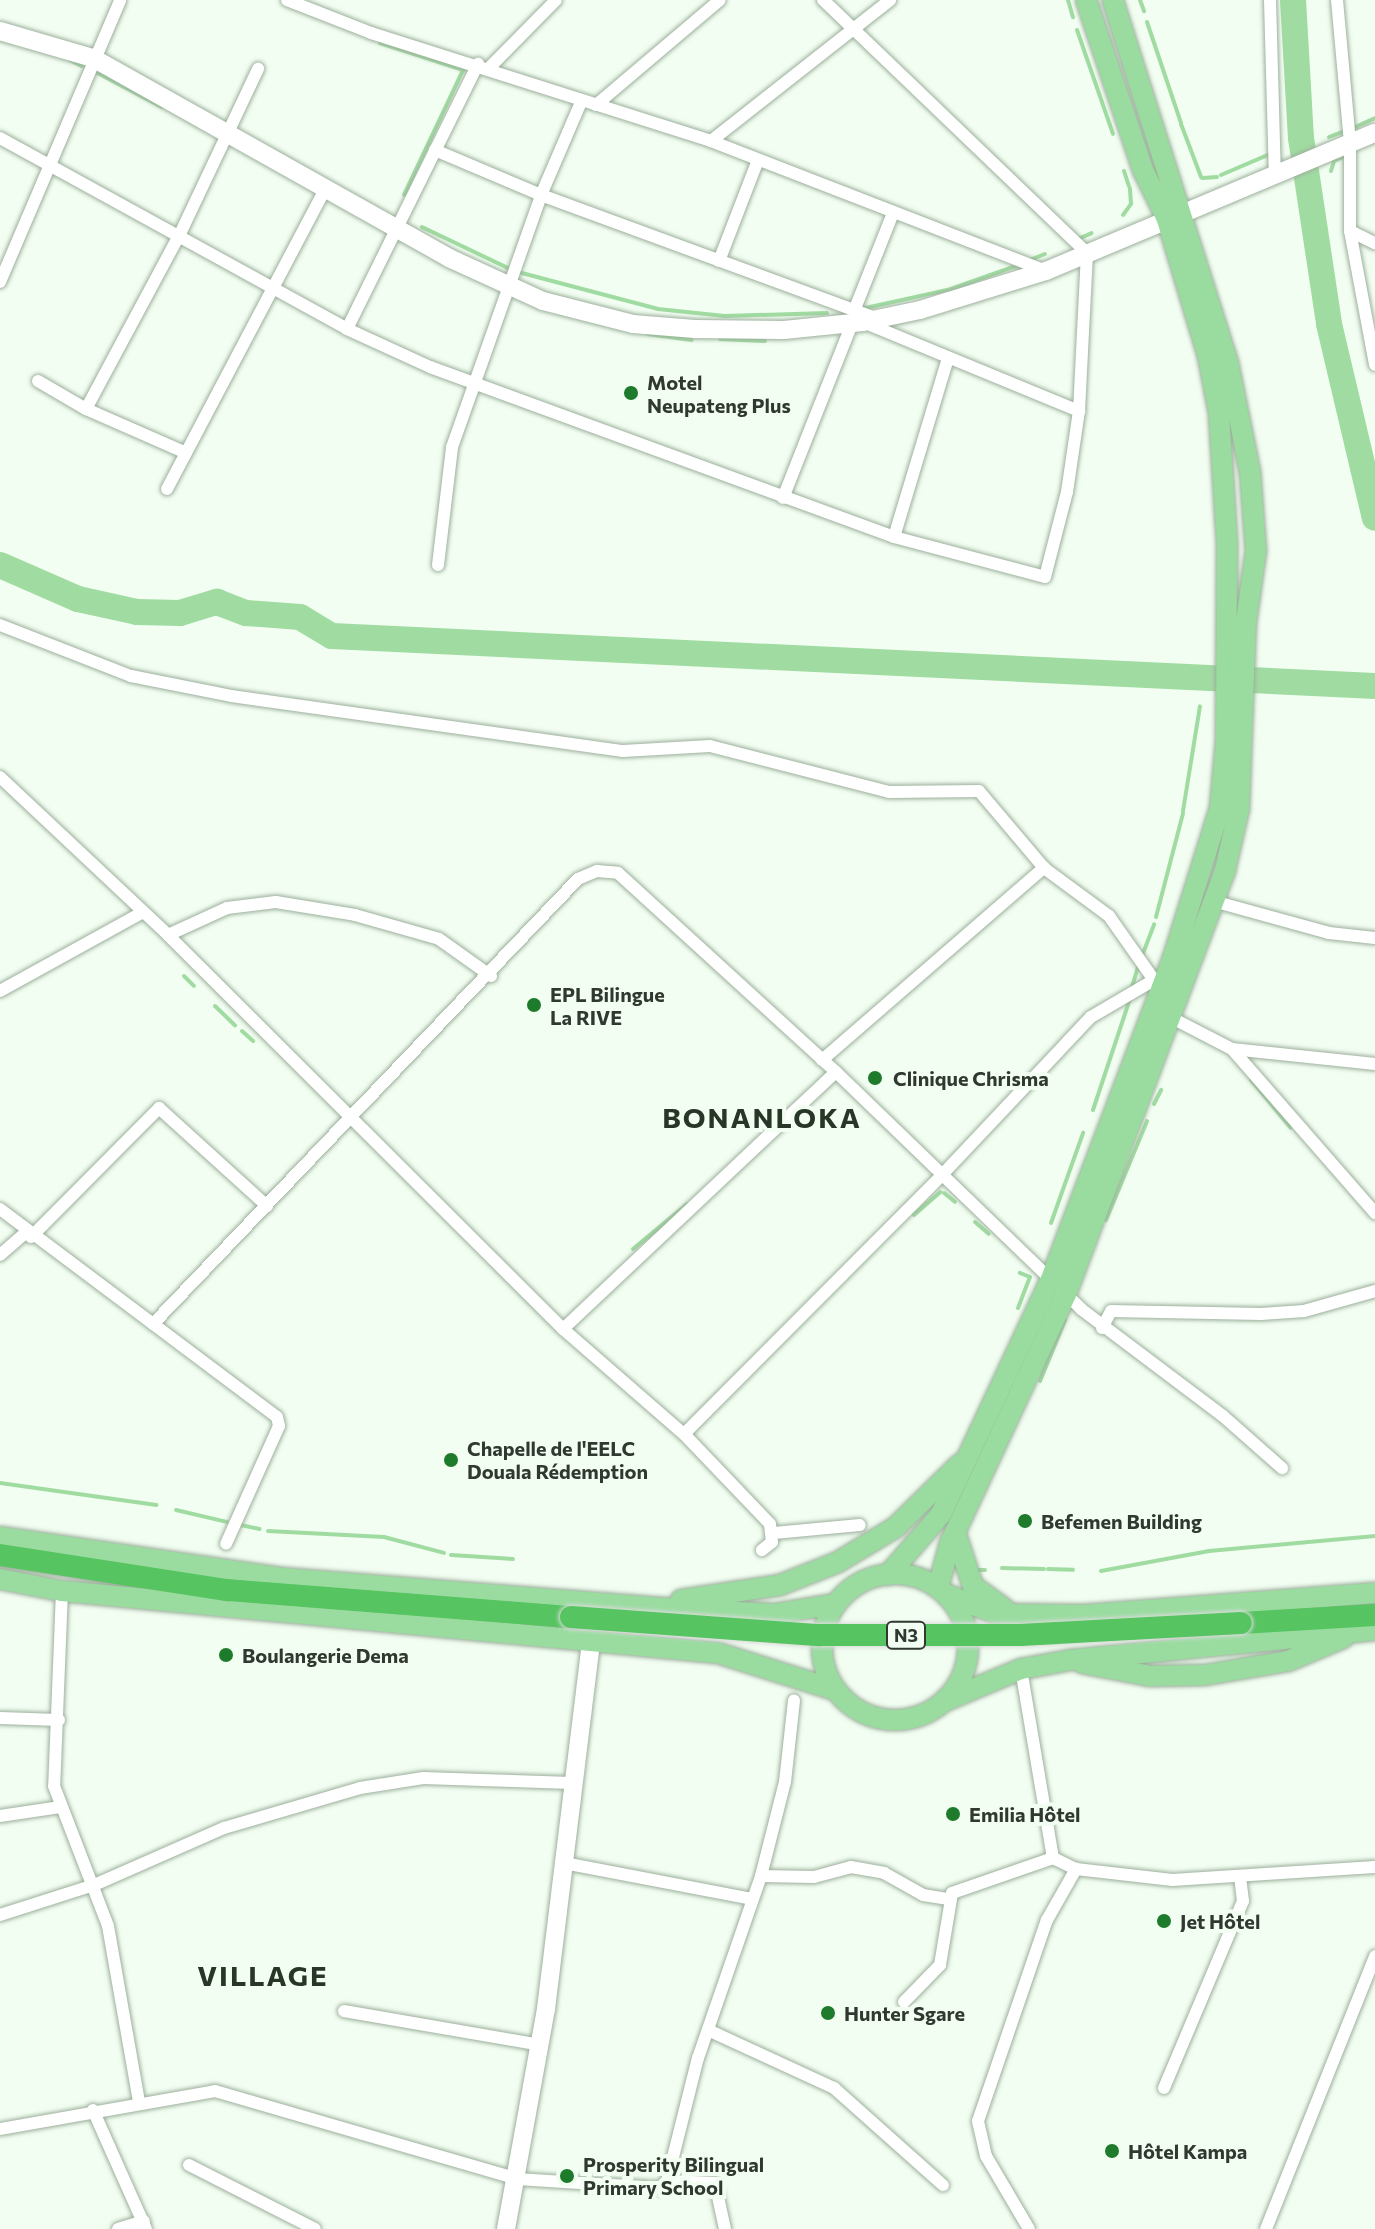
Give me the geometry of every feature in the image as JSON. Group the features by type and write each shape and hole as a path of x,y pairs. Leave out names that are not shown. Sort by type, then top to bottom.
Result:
{"highway":[{"name":"N3","path":"0,1555 227,1590 819,1635 1020,1635 1375,1615"}],"main road":[{"path":"1086,0 1143,170 1174,217 1228,363 1250,472 1256,551 1236,621"},
{"path":"941,1591 955,1532 1170,1017 1165,986 1213,901 1239,809 1236,621 1219,413 1174,217 1113,0"},
{"path":"0,31 93,58 229,131 396,228 508,285 569,310 633,324 733,331 862,319 1046,271 1375,133"},
{"path":"888,1575 941,1514 1058,1287 1165,986 1214,831 1236,722"},
{"path":"642,1607 780,1585 838,1562 896,1527 971,1452"},
{"path":"955,1532 973,1586 996,1606 1020,1615"},
{"path":"0,1537 281,1578 642,1607 774,1614 836,1604"},
{"path":"835,1690 821,1647 836,1604 859,1584 888,1575 914,1577 978,1610 1020,1615 1083,1615 1375,1593"},
{"path":"0,1579 62,1591 742,1656 835,1690 858,1710 886,1720 917,1717 943,1702 1021,1669 1070,1660 1367,1630"},
{"path":"941,1591 962,1618 968,1648 961,1677 943,1702"},
{"path":"1070,1660 1122,1673 1205,1675 1288,1661 1367,1630"},
{"path":"506,2229 540,2045 591,1642"}],"street":[{"path":"0,282 120,0"},
{"path":"287,0 371,33 484,66 711,141 1046,271"},
{"path":"347,329 435,150 484,66 556,0"},
{"path":"596,105 720,0"},
{"path":"0,138 180,234 347,329 473,383 894,537 1045,577 1067,492 1079,411 1087,253 823,0"},
{"path":"711,141 890,0"},
{"path":"1270,0 1281,172"},
{"path":"1337,0 1341,147 1350,231 1374,356"},
{"path":"86,409 180,234 258,69"},
{"path":"438,565 448,465 473,383 541,195 582,100"},
{"path":"435,150 541,195 719,261 1079,411"},
{"path":"719,261 758,160"},
{"path":"167,489 326,187"},
{"path":"783,498 862,319 893,213"},
{"path":"1350,231 1375,243"},
{"path":"894,537 948,358"},
{"path":"38,381 86,409 186,453"},
{"path":"0,625 131,676 231,696 623,751 710,746 889,792 979,791 1044,868 1109,916 1165,986 1091,1017 940,1177 684,1434"},
{"path":"0,777 168,935 351,1121 563,1329 684,1434 774,1533"},
{"path":"822,1060 1044,868"},
{"path":"153,1324 491,976 578,879 597,871 618,873 836,1072 940,1177 1102,1328 1223,1416 1282,1468"},
{"path":"1213,901 1329,933 1375,938"},
{"path":"168,935 227,908 250,902 276,902 355,915 439,939 491,976"},
{"path":"0,991 143,912"},
{"path":"1170,1017 1232,1049 1375,1064"},
{"path":"1232,1049 1375,1213"},
{"path":"563,1329 836,1072"},
{"path":"0,1255 28,1235 159,1108 267,1206"},
{"path":"0,1209 28,1235 153,1324 280,1421 226,1544"},
{"path":"1102,1328 1111,1311 1276,1313 1332,1305 1375,1291"},
{"path":"762,1550 774,1533 860,1525"},
{"path":"62,1591 59,1720 52,1771 60,1807 94,1885 118,1965 139,2101"},
{"path":"1021,1669 1053,1858"},
{"path":"667,2181 708,2030 761,1876 785,1782 794,1700"},
{"path":"0,1718 59,1720"},
{"path":"0,1915 94,1885 224,1828 360,1788 423,1778 572,1783"},
{"path":"0,1816 60,1807"},
{"path":"904,2002 940,1965 949,1899 957,1890 1053,1858 1076,1869 1145,1879 1375,1867"},
{"path":"564,1863 752,1899"},
{"path":"761,1876 814,1877 851,1867 884,1873 923,1895 949,1899"},
{"path":"1029,2229 986,2156 978,2121 1047,1920 1076,1869"},
{"path":"1164,2088 1243,1901 1240,1876"},
{"path":"1266,2229 1375,1956"},
{"path":"344,2011 540,2045"},
{"path":"708,2030 834,2088 943,2185"},
{"path":"0,2129 200,2089 229,2093 517,2179 654,2190 667,2181 715,2183 725,2229"},
{"path":"93,2110 145,2225 118,2229"},
{"path":"189,2165 315,2229"}],"waterway":[{"path":"1068,0 1073,17"},
{"path":"1140,0 1144,11"},
{"path":"1293,0 1301,138 1329,324 1375,518"},
{"path":"1147,22 1181,123"},
{"path":"1077,30 1113,134"},
{"path":"380,43 463,70 404,195"},
{"path":"70,60 82,66"},
{"path":"92,70 162,107"},
{"path":"1355,127 1375,118"},
{"path":"1181,124 1201,177"},
{"path":"1329,137 1345,131"},
{"path":"1294,151 1308,145"},
{"path":"1221,175 1270,154"},
{"path":"1331,171 1334,161 1347,155"},
{"path":"1124,171 1129,186"},
{"path":"1203,178 1217,177"},
{"path":"1123,215 1131,204 1130,188"},
{"path":"422,227 510,269"},
{"path":"1076,240 1092,233"},
{"path":"1030,260 1045,254"},
{"path":"861,309 951,289 1021,264"},
{"path":"518,272 658,309 725,316 827,313"},
{"path":"648,334 692,340"},
{"path":"720,339 765,341"},
{"path":"0,565 78,599 137,612 180,613 217,602 246,613 300,617 332,636 1375,686"},
{"path":"1183,811 1200,706"},
{"path":"1156,917 1183,813"},
{"path":"1142,956 1154,924"},
{"path":"1131,990 1139,964"},
{"path":"184,976 194,986"},
{"path":"1093,1110 1130,999"},
{"path":"215,1006 235,1025"},
{"path":"242,1031 253,1041"},
{"path":"1251,1080 1291,1128"},
{"path":"1154,1104 1161,1090"},
{"path":"1106,1220 1147,1121"},
{"path":"1051,1223 1083,1133"},
{"path":"914,1215 940,1192"},
{"path":"944,1193 955,1202"},
{"path":"633,1249 687,1204"},
{"path":"975,1222 989,1234"},
{"path":"1018,1308 1030,1277 1020,1273"},
{"path":"1040,1381 1065,1320"},
{"path":"0,1483 156,1505"},
{"path":"176,1510 227,1522"},
{"path":"236,1524 259,1529"},
{"path":"268,1531 384,1537 444,1553"},
{"path":"1101,1571 1209,1551 1375,1536"},
{"path":"451,1555 513,1559"},
{"path":"1002,1568 1044,1569"},
{"path":"1048,1569 1073,1570"},
{"path":"974,1570 985,1570"}],"place":[{"name":"Motel Neupateng Plus","path":"631,393"},
{"name":"EPL Bilingue La RIVE","path":"534,1005"},
{"name":"Clinique Chrisma","path":"875,1078"},
{"name":"Chapelle de l'EELC Douala Rédemption","path":"451,1460"},
{"name":"Befemen Building","path":"1025,1521"},
{"name":"Boulangerie Dema","path":"226,1655"},
{"name":"Emilia Hôtel","path":"953,1814"},
{"name":"Jet Hôtel","path":"1164,1921"},
{"name":"Hunter Sgare","path":"828,2013"},
{"name":"Hôtel Kampa","path":"1112,2151"},
{"name":"Prosperity Bilingual Primary School","path":"567,2176"}],"district":[{"name":"BONANLOKA","path":"762,1117"},
{"name":"VILLAGE","path":"263,1975"}]}
